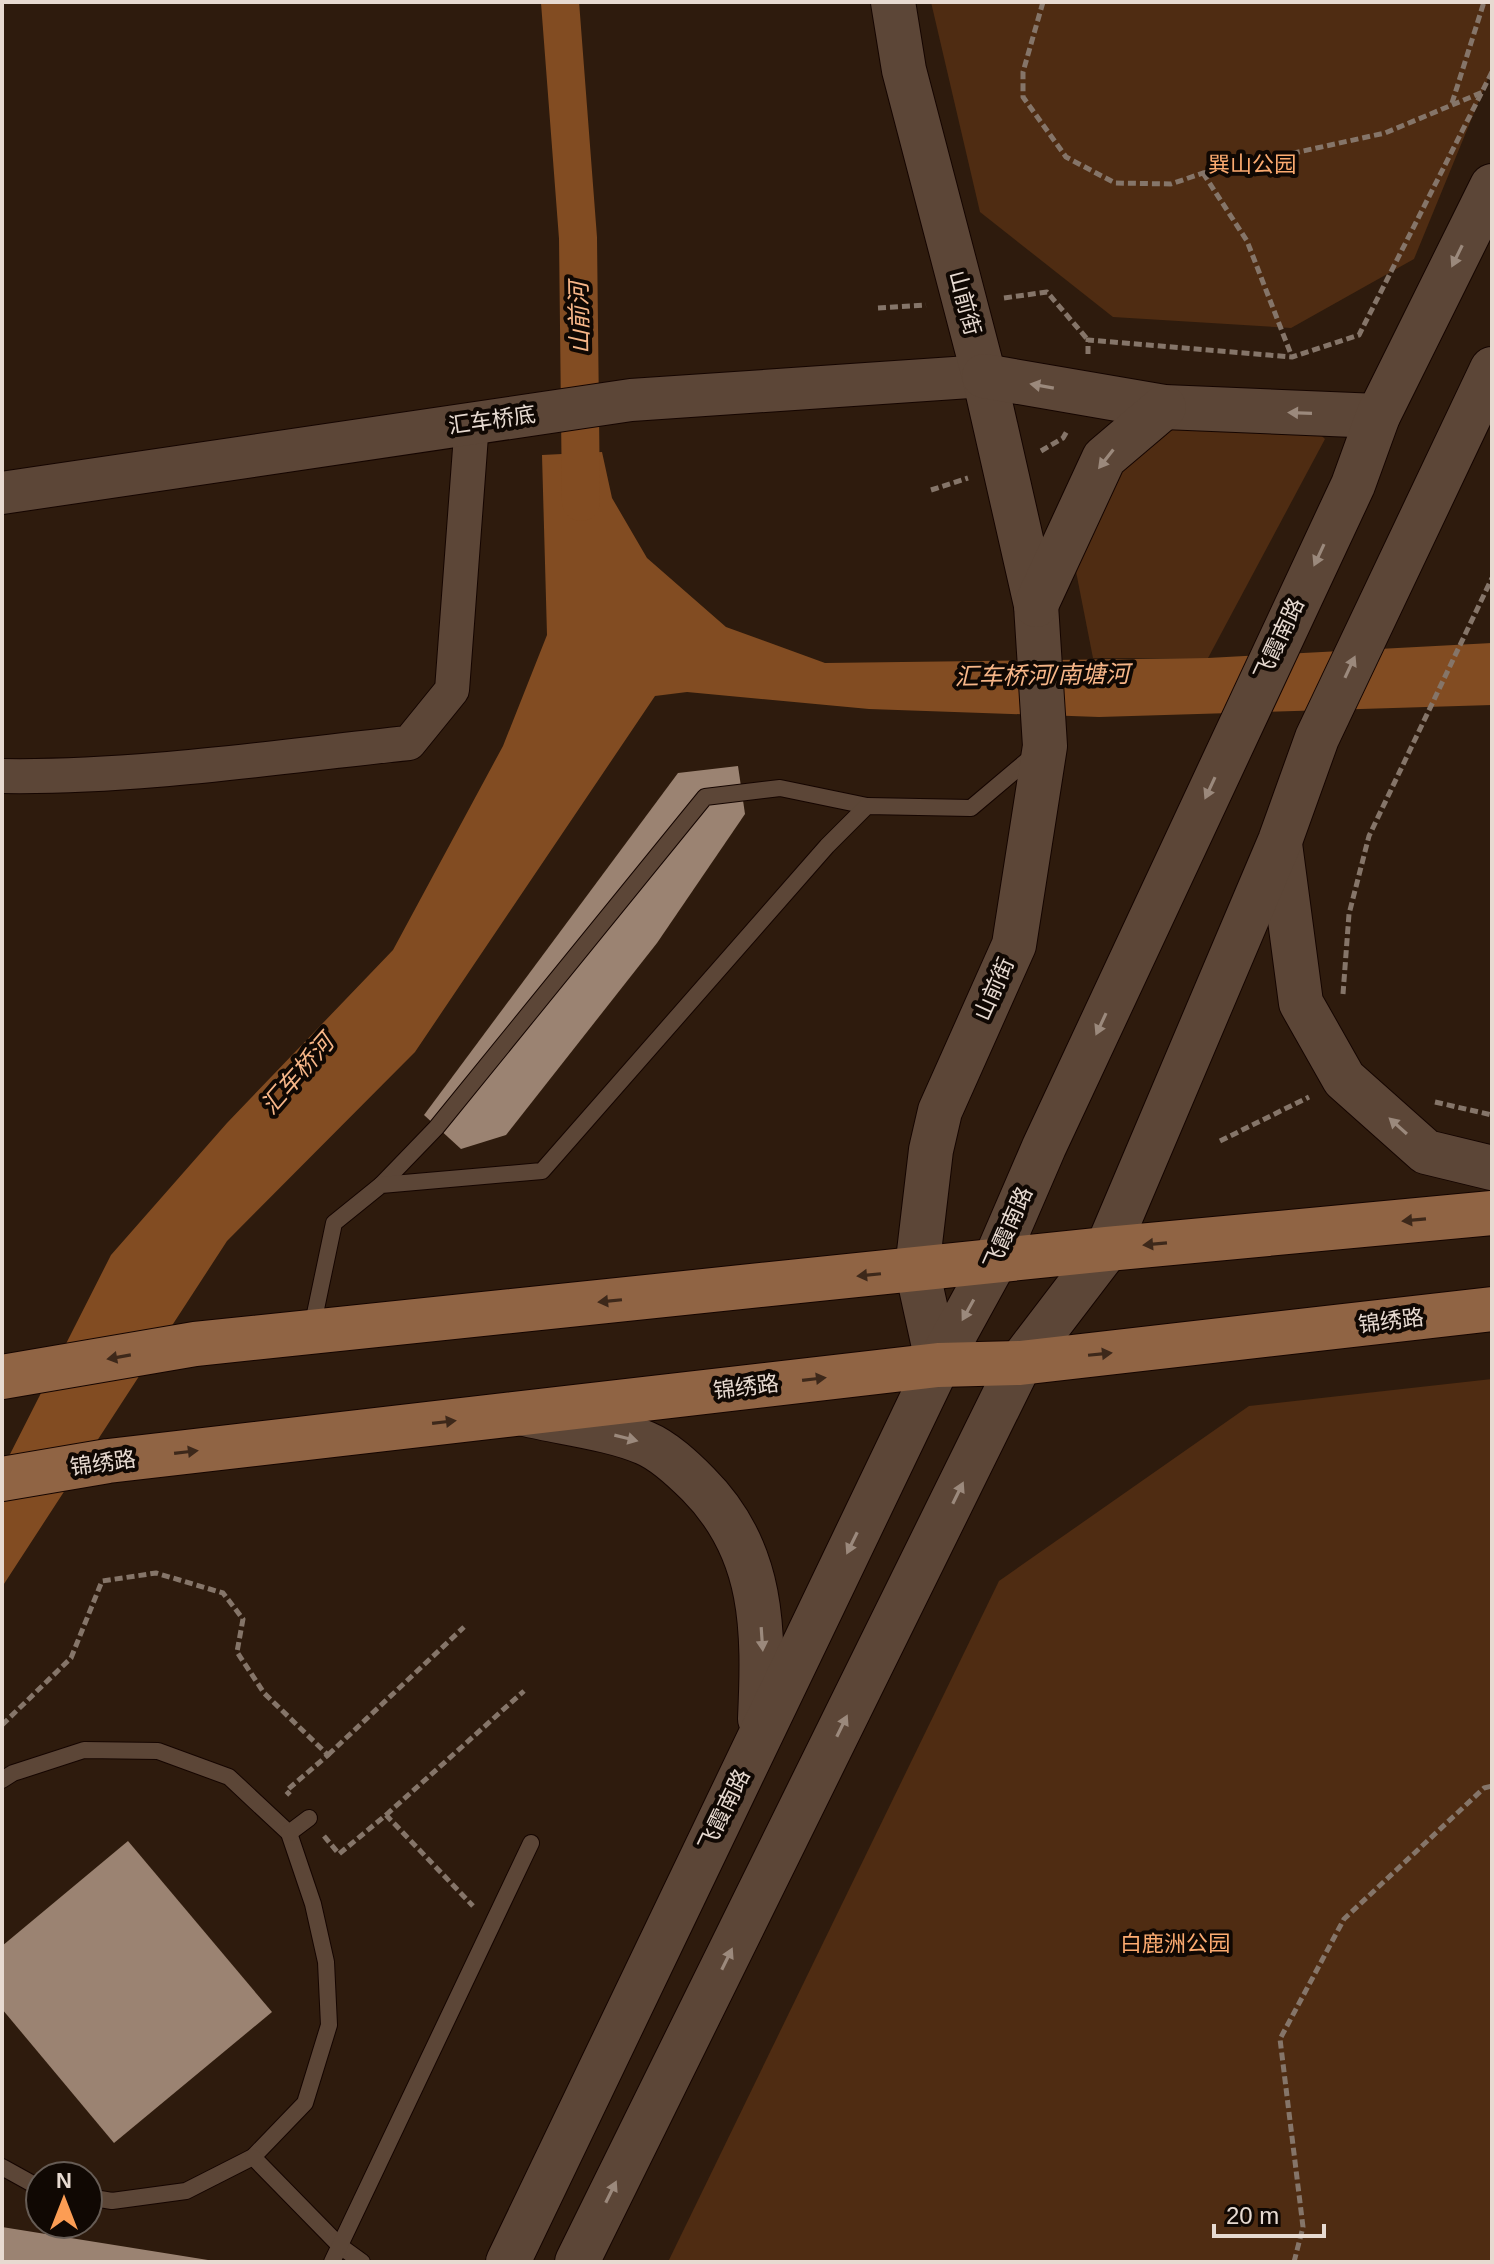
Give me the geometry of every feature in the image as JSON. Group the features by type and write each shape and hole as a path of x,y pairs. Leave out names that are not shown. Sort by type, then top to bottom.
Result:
{"main road":[{"name":"山前街","path":"893,2 904,70 984,376 1036,612 1045,746 1014,945 940,1111 931,1150 917,1269 938,1365"},
{"name":"飞霞南路","path":"508,2262 938,1365 994,1263 1044,1147 1353,485 1378,416 1492,186"},
{"path":"577,2262 1020,1363 1107,1249 1280,841 1317,738 1422,511 1482,410 1492,369"},
{"path":"984,376 1164,407 1378,416"},
{"name":"山前街","path":"1036,612 1104,458 1164,407"},
{"path":"1280,841 1301,1003 1344,1079 1426,1152 1492,1168"},
{"path":"4,1376 195,1344 1107,1249 1492,1213"},
{"name":"锦绣路","path":"2,1479 108,1461 938,1365 1020,1363 1492,1309"},
{"path":"523,1413 645,1443 682,1468 721,1507 749,1562 760,1606 763,1658 759,1739"}],"street":[{"name":"汇车桥底","path":"2,493 631,400 984,376"},
{"path":"2,776 193,766 409,743 452,690 488,420"}],"lane":[{"path":"311,1332 334,1223 381,1185 436,1128 705,797 780,788 867,806 971,808 1045,746"},
{"path":"381,1185 542,1171 827,846 867,806"},
{"path":"2,1780 13,1773 84,1750 158,1751 229,1777 289,1833 313,1904 326,1962 329,2025 305,2103 253,2157 186,2191 104,2200"},
{"path":"289,1833 309,1818"},
{"path":"332,2262 531,1843"},
{"path":"253,2157 340,2246 362,2262"},
{"path":"2,2167 24,2179"}],"path":[{"path":"1043,2 1023,72 1023,97 1066,157 1115,183 1171,184 1203,173 1385,133 1483,92"},
{"path":"1452,104 1484,2"},
{"path":"931,490 1039,453 1063,438 1087,394 1088,340 1292,357 1359,335 1492,72"},
{"path":"1203,173 1247,241 1292,357"},
{"path":"1343,996 1349,914 1369,836 1492,578"},
{"path":"2,1725 71,1658 102,1581 156,1573 223,1593 243,1619 237,1652 264,1693 328,1755"},
{"path":"464,1627 286,1791 339,1854 524,1691"},
{"path":"1294,2262 1303,2227 1280,2039 1344,1919 1484,1788 1492,1786"},
{"path":"386,1815 492,1927"}],"green space":[{"name":"巽山公园","path":"931,2 1492,2 1492,69 1414,259 1291,328 1113,317 980,212"},
{"path":"1153,426 1312,427 1325,439 1208,658 1093,658 1071,546"},
{"name":"白鹿洲公园","path":"1492,1379 1492,2262 668,2262 999,1581 1249,1406"}],"water":[{"path":"602,452 612,498 647,558 726,627 825,663 1208,658 1492,643 1492,705 1099,717 869,709 687,692 655,696 415,1052 227,1241 2,1587 2,1470 111,1255 227,1123 393,950 503,746 547,635 542,455"}],"building":[{"path":"738,766 745,814 657,943 506,1135 461,1149 424,1115 678,773"},
{"path":"128,1841 272,2012 114,2143 2,2009 2,1946"},
{"path":"2,2227 24,2231 24,2240 83,2240 208,2260 208,2262 2,2262"}],"waterway":[{"name":"山前河","path":"560,2 578,238 581,502"}],"water label":[{"name":"汇车桥河/南塘河","path":"1042,675"},
{"name":"汇车桥河","path":"297,1074"}]}
